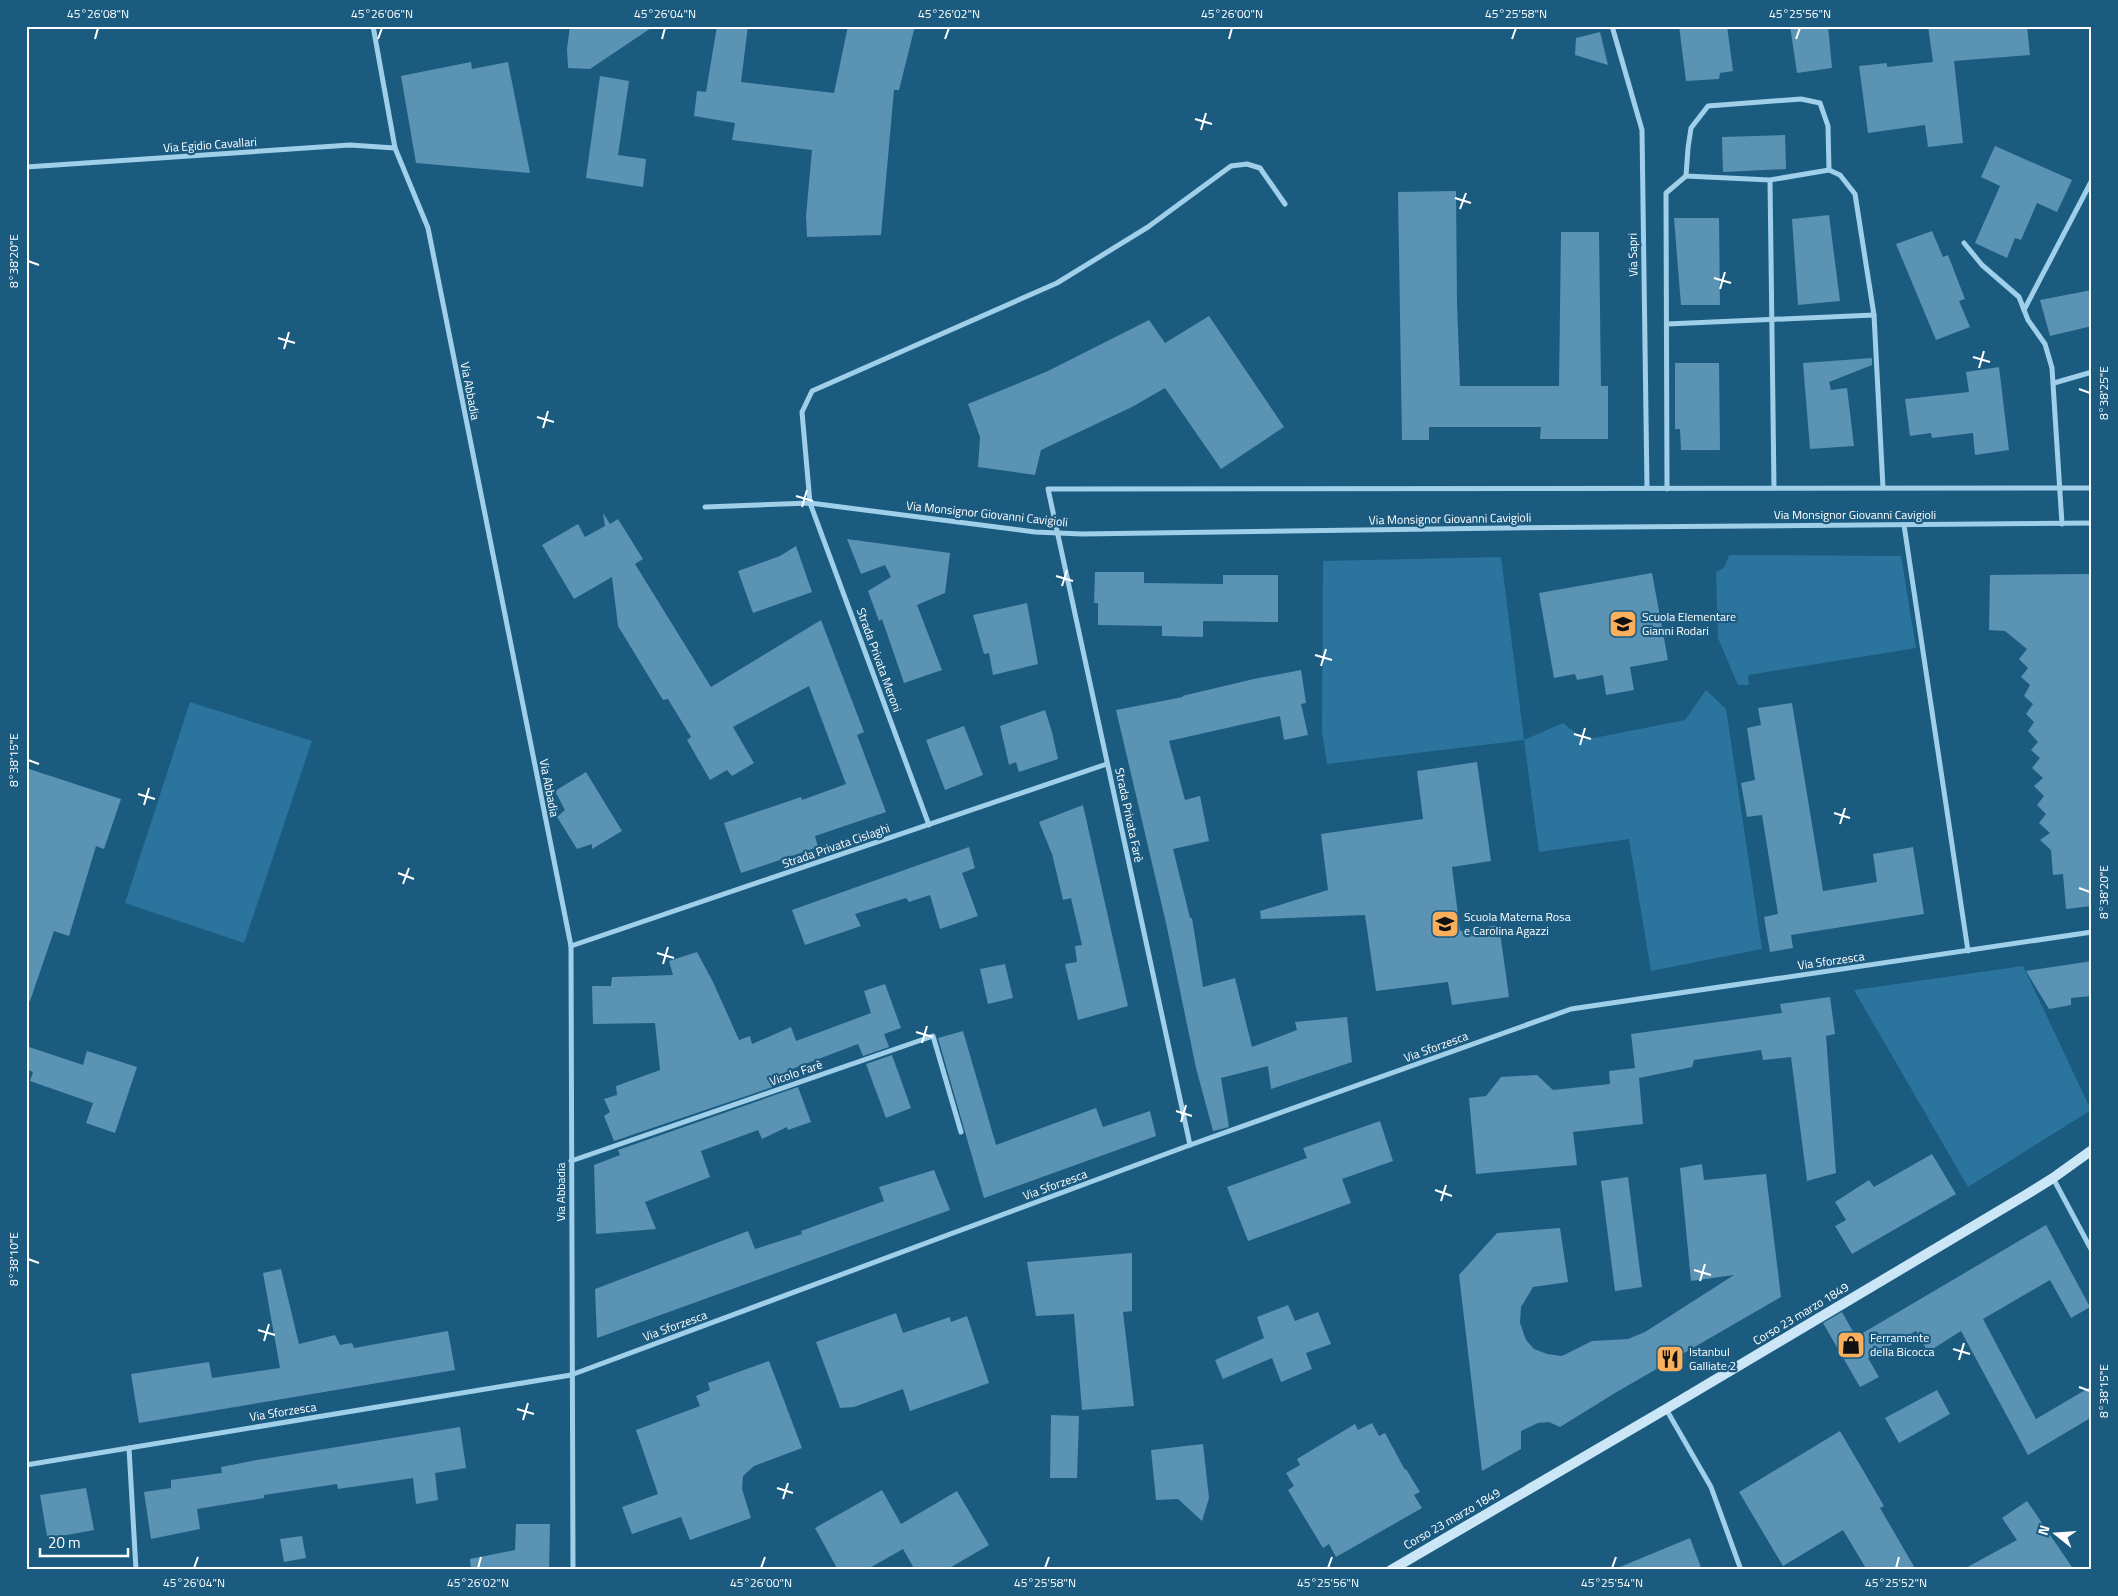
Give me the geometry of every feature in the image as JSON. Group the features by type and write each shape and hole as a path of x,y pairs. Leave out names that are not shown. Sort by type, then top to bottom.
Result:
{"main road":[{"name":"Corso 23 marzo 1849","path":"1391,1570 1666,1409 2053,1178 2092,1150"}],"street":[{"name":"Via Abbadia","path":"373,26 395,148 428,228 571,946 573,1570"},
{"name":"Via Sapri","path":"1612,26 1642,130 1646,488"},
{"path":"1686,176 1691,128 1708,106 1801,99 1820,103 1828,126 1829,170"},
{"name":"Via Egidio Cavallari","path":"26,167 350,145 395,148"},
{"path":"810,503 802,412 812,391 1057,284 1148,227 1231,166 1247,164 1260,168 1285,204"},
{"path":"1667,488 1666,193 1686,176 1770,180 1829,170 1844,179 1856,194 1874,315 1883,488"},
{"path":"1770,180 1774,488"},
{"path":"2024,310 2092,180"},
{"path":"1964,242 1982,265 2018,297 2028,320 2045,344 2054,383 2062,524"},
{"path":"1667,324 1874,315"},
{"path":"2054,383 2092,372"},
{"path":"1646,488 2092,488"},
{"name":"Strada Privata Farè","path":"1190,1145 1048,489 1646,488"},
{"name":"Via Monsignor Giovanni Cavigioli","path":"705,507 810,503 1058,534 2092,523"},
{"name":"Strada Privata Meroni","path":"810,503 929,825"},
{"path":"1904,525 1968,951"},
{"name":"Strada Privata Cislaghi","path":"571,946 1108,764"},
{"name":"Via Sforzesca","path":"26,1465 571,1374 1190,1145 1571,1009 2092,932"},
{"name":"Vicolo Farè","path":"571,1161 933,1036 961,1132"},
{"path":"2053,1178 2092,1251"},
{"path":"1666,1409 1711,1487 1741,1570"},
{"path":"129,1448 136,1570"}],"shaded area":[{"path":"1729,555 1901,556 1916,648 1748,675 1749,685 1738,685 1718,638 1716,572 1724,568"},
{"path":"1501,557 1524,740 1327,764 1322,731 1323,561"},
{"path":"1706,690 1726,709 1762,949 1651,971 1629,839 1539,852 1524,740 1563,723 1584,740 1685,720"},
{"path":"190,702 312,741 244,943 125,903"},
{"path":"2023,966 2091,1110 1968,1187 1854,990"}],"building":[{"path":"570,26 654,26 590,69 568,68 567,49"},
{"path":"717,26 748,26 741,82 834,93 848,26 915,26 899,90 894,90 881,235 807,237 806,216 812,150 732,140 735,123 694,116 697,91 706,92"},
{"path":"1679,26 1727,26 1733,71 1720,73 1719,79 1686,81"},
{"path":"1790,26 1828,26 1832,68 1797,73"},
{"path":"1928,26 2027,26 2030,55 1954,61 1963,143 1928,147 1925,125 1868,133 1859,66 1887,63 1887,67 1933,62"},
{"path":"1600,32 1608,65 1575,55 1576,38"},
{"path":"471,62 472,69 508,62 530,173 416,163 401,76"},
{"path":"600,76 629,81 618,155 646,159 643,187 586,178"},
{"path":"1785,135 1786,169 1723,172 1722,137"},
{"path":"1995,146 2072,180 2057,212 2037,203 2021,240 2015,238 2007,258 1975,243 2000,186 1981,177"},
{"path":"1456,191 1460,386 1559,386 1561,232 1599,232 1601,386 1608,386 1608,439 1540,439 1541,427 1429,427 1429,440 1402,440 1398,192"},
{"path":"1829,215 1840,301 1798,305 1792,219"},
{"path":"1674,218 1719,218 1720,305 1681,305"},
{"path":"1932,231 1943,257 1948,255 1965,299 1959,301 1970,327 1936,340 1896,244"},
{"path":"2092,290 2092,326 2050,336 2040,300"},
{"path":"1209,316 1284,427 1221,469 1165,388 1132,407 1041,450 1035,475 978,467 980,437 968,404 1048,371 1149,320 1165,343"},
{"path":"1872,358 1872,365 1829,382 1831,390 1847,388 1854,446 1810,449 1803,363"},
{"path":"1675,363 1719,363 1720,450 1681,450 1680,429 1675,429"},
{"path":"1999,367 2009,450 1975,455 1973,433 1932,438 1931,433 1910,436 1905,399 1969,392 1966,372"},
{"path":"603,513 610,524 618,519 643,559 635,564 711,687 821,620 864,732 857,735 886,812 815,836 818,847 741,873 724,823 801,797 802,800 846,784 809,686 733,727 754,763 732,776 727,770 710,780 687,740 691,737 668,699 663,700 618,626 612,577 574,599 542,545 578,524 585,537 605,526"},
{"path":"847,539 950,553 945,593 917,605 942,670 904,683 882,619 879,621 868,591 891,577 885,565 861,574"},
{"path":"796,546 812,592 753,613 738,571 780,556"},
{"path":"1095,572 1144,572 1144,583 1223,584 1223,575 1278,575 1278,622 1203,621 1203,637 1162,636 1162,626 1098,625 1098,603 1094,603"},
{"path":"1652,573 1668,660 1630,667 1634,690 1606,695 1603,675 1577,680 1575,674 1554,678 1539,593"},
{"path":"2092,574 2092,906 2066,909 2063,874 2053,875 2051,850 2040,840 2050,833 2039,823 2046,814 2037,805 2044,796 2034,786 2043,778 2032,768 2040,758 2031,750 2038,742 2028,731 2034,722 2026,714 2033,704 2024,696 2030,685 2021,677 2028,668 2019,659 2027,649 2005,631 1989,630 1990,575"},
{"path":"1027,603 1038,664 993,675 989,653 984,654 973,615"},
{"path":"1301,670 1306,703 1301,704 1308,735 1284,740 1280,716 1169,741 1185,800 1200,796 1209,841 1173,849 1190,918 1192,918 1203,987 1235,978 1252,1047 1297,1030 1295,1022 1347,1017 1352,1062 1271,1089 1268,1066 1221,1078 1229,1127 1213,1131 1196,1068 1166,923 1116,710"},
{"path":"1792,703 1823,891 1877,882 1873,854 1913,847 1924,914 1791,935 1793,948 1770,952 1764,917 1778,914 1762,815 1747,817 1741,783 1755,780 1747,728 1761,725 1758,708"},
{"path":"1045,710 1058,759 1019,772 1016,762 1009,765 1000,726"},
{"path":"964,726 983,775 945,790 926,740"},
{"path":"1477,762 1491,861 1452,867 1460,931 1499,925 1509,997 1452,1005 1448,982 1376,991 1365,915 1261,919 1260,911 1328,890 1321,834 1423,819 1417,771"},
{"path":"26,768 121,799 104,849 96,846 69,936 54,931 30,1001 26,1000"},
{"path":"586,772 622,831 592,849 592,844 577,849 557,817 565,810 555,791"},
{"path":"1083,805 1128,1006 1078,1020 1065,964 1077,962 1075,946 1082,945 1071,898 1063,900 1052,854 1039,822"},
{"path":"969,847 975,868 962,873 978,916 940,929 930,895 909,902 906,898 855,914 861,926 805,945 792,910"},
{"path":"697,952 713,982 739,1040 750,1036 752,1044 791,1027 796,1041 871,1013 864,991 885,984 901,1028 884,1034 889,1047 863,1056 858,1044 792,1069 796,1079 614,1141 604,1116 610,1112 604,1099 617,1095 616,1086 660,1070 655,1023 593,1024 592,986 611,986 612,977 673,975 669,961"},
{"path":"2092,961 2092,996 2071,998 2071,1005 2049,1009 2026,971"},
{"path":"1005,964 1013,998 988,1004 980,969"},
{"path":"1830,997 1835,1034 1826,1036 1836,1173 1807,1181 1791,1057 1763,1060 1761,1050 1694,1060 1692,1067 1639,1078 1643,1124 1573,1132 1577,1165 1476,1174 1469,1098 1486,1096 1501,1077 1537,1075 1553,1090 1610,1084 1609,1071 1635,1068 1631,1034 1782,1013 1780,1004"},
{"path":"963,1031 996,1145 1096,1108 1103,1127 1150,1111 1156,1136 984,1198 938,1038"},
{"path":"26,1046 83,1065 87,1051 137,1067 115,1133 86,1123 93,1103 30,1081 33,1072 26,1069"},
{"path":"892,1055 911,1108 886,1118 866,1064"},
{"path":"798,1087 811,1122 788,1130 787,1127 762,1139 758,1130 701,1151 710,1177 645,1202 656,1229 596,1234 594,1165 620,1155 618,1150"},
{"path":"1380,1121 1393,1161 1342,1179 1351,1203 1248,1241 1227,1187 1307,1158 1303,1148"},
{"path":"1932,1154 1956,1194 1852,1254 1835,1226 1846,1220 1835,1202 1869,1180 1874,1187"},
{"path":"1702,1164 1704,1180 1766,1174 1781,1297 1560,1427 1549,1422 1538,1423 1521,1431 1521,1449 1482,1471 1459,1275 1497,1233 1560,1228 1568,1282 1533,1287 1521,1307 1520,1323 1526,1340 1534,1349 1547,1354 1562,1356 1592,1341 1628,1339 1645,1332 1734,1275 1691,1281 1680,1168"},
{"path":"934,1170 950,1210 597,1338 595,1289 748,1231 755,1249 802,1234 801,1231 884,1201 879,1187"},
{"path":"1628,1177 1642,1287 1615,1291 1601,1181"},
{"path":"2046,1225 2090,1307 2071,1318 2050,1280 1983,1319 2036,1419 2092,1386 2092,1417 2028,1455 1961,1331 1928,1352 1916,1331 1868,1358 1879,1377 1860,1387 1823,1323 1842,1312 1856,1337"},
{"path":"1132,1253 1132,1311 1123,1312 1134,1406 1082,1410 1074,1314 1036,1316 1027,1262"},
{"path":"281,1269 299,1344 335,1335 340,1345 352,1343 354,1348 448,1331 455,1370 139,1423 131,1374 209,1362 212,1378 280,1368 263,1273"},
{"path":"1288,1305 1295,1321 1318,1312 1331,1344 1306,1353 1312,1369 1281,1382 1272,1358 1223,1379 1215,1360 1264,1338 1257,1317"},
{"path":"896,1313 903,1333 950,1317 951,1322 967,1316 989,1383 910,1411 903,1389 854,1407 840,1408 816,1342"},
{"path":"769,1361 802,1448 754,1466 743,1476 742,1489 751,1518 690,1540 681,1517 632,1534 622,1507 658,1494 636,1430 700,1406 696,1396 710,1390 708,1383"},
{"path":"1937,1390 1950,1414 1899,1443 1885,1418"},
{"path":"1051,1415 1079,1416 1077,1478 1050,1478"},
{"path":"1372,1423 1379,1436 1385,1433 1405,1470 1420,1492 1414,1495 1422,1508 1336,1557 1329,1544 1323,1548 1288,1490 1294,1486 1286,1473 1300,1465 1297,1459 1355,1424 1358,1430"},
{"path":"460,1427 466,1468 435,1473 438,1500 416,1504 413,1478 338,1489 337,1484 264,1495 264,1498 197,1509 200,1529 151,1539 144,1492 171,1488 171,1480 222,1473 221,1467 257,1460"},
{"path":"1840,1431 1884,1506 1880,1508 1916,1570 1867,1570 1843,1530 1783,1566 1739,1492"},
{"path":"1203,1444 1209,1498 1202,1521 1178,1499 1156,1500 1151,1450"},
{"path":"86,1488 94,1530 67,1535 47,1536 40,1495"},
{"path":"882,1490 901,1524 957,1491 989,1545 946,1570 915,1570 903,1549 866,1570 838,1570 815,1528"},
{"path":"2027,1501 2074,1570 1962,1570 2017,1540 2002,1518"},
{"path":"516,1524 550,1524 549,1570 471,1570 470,1559 515,1550"},
{"path":"302,1536 306,1558 284,1562 280,1539"},
{"path":"1690,1538 1702,1570 1615,1570 1615,1569"}],"place":[{"name":"Scuola Elementare Gianni Rodari","path":"1623,624"},
{"name":"Scuola Materna Rosa e Carolina Agazzi","path":"1445,924"},
{"name":"Ferramente della Bicocca","path":"1851,1345"},
{"name":"Istanbul Galliate 2","path":"1670,1359"}]}
